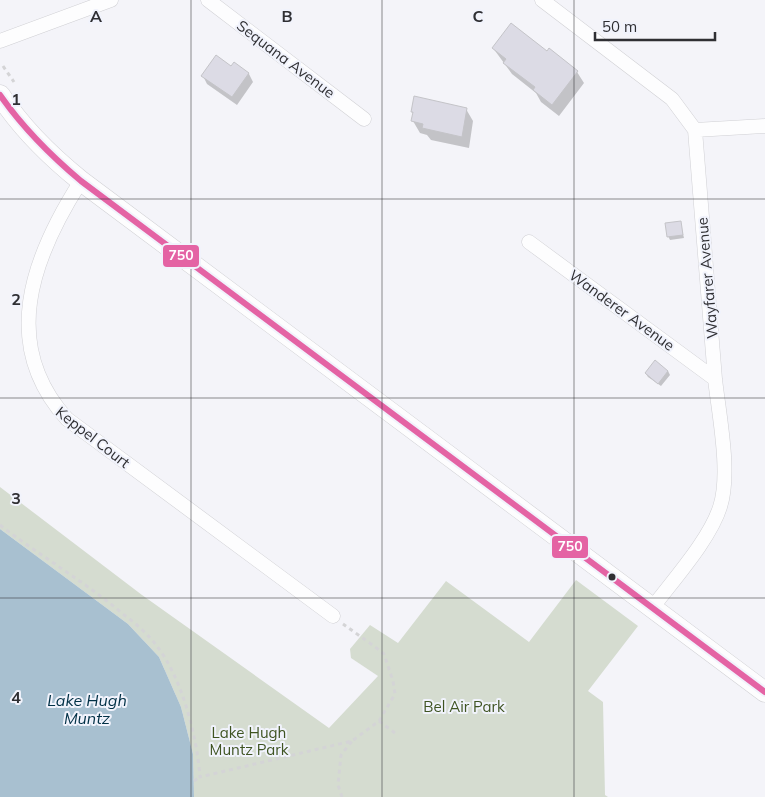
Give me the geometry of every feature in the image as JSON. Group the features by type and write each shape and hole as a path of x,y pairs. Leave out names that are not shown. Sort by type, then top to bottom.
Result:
{"street":[{"path":"0,41 110,0"},
{"name":"Sequana Avenue","path":"208,0 364,119"},
{"path":"542,0 672,99 696,130 765,126"},
{"path":"9,92 18,119 39,145 81,181 765,692"},
{"name":"Wayfarer Avenue","path":"653,607 708,533 721,506 724,488 724,465 715,379 696,130"},
{"name":"Keppel Court","path":"81,181 67,203 30,274 22,299 19,318 20,336 23,354 30,375 54,408 333,616"},
{"name":"Wanderer Avenue","path":"529,242 715,379"}],"path":[{"path":"3,66 9,92"},
{"path":"0,524 50,562 102,596 138,626 156,645 168,662 190,716 199,753 200,777"},
{"path":"333,616 384,654 393,681 394,694 379,721 352,741 341,755 338,785 342,797"},
{"path":"379,721 395,733"},
{"path":"194,781 200,777 352,741"}],"green space":[{"name":"Bel Air Park","path":"0,487 142,595 329,728 378,676 351,658 350,649 370,625 398,643 446,581 529,642 576,580 638,626 588,691 603,702 605,795 608,797 194,797 193,754 181,707 159,657 128,624 0,529"}],"water":[{"name":"Lake Hugh Muntz","path":"0,529 128,624 159,657 181,707 193,754 194,797 0,797"}],"building":[{"path":"511,23 547,51 549,48 578,71 552,105 533,90 535,87 503,63 506,59 492,48"},
{"path":"216,55 231,66 234,62 249,73 232,97 201,76"},
{"path":"414,96 467,108 462,137 422,128 423,124 411,121"},
{"path":"681,221 683,235 667,237 665,223"},
{"path":"655,360 668,371 658,384 645,373"}],"transit line":[{"name":"750","path":"0,95 38,141 81,181 765,692"}],"park label":[{"name":"Lake Hugh Muntz Park","path":"249,740"}]}
